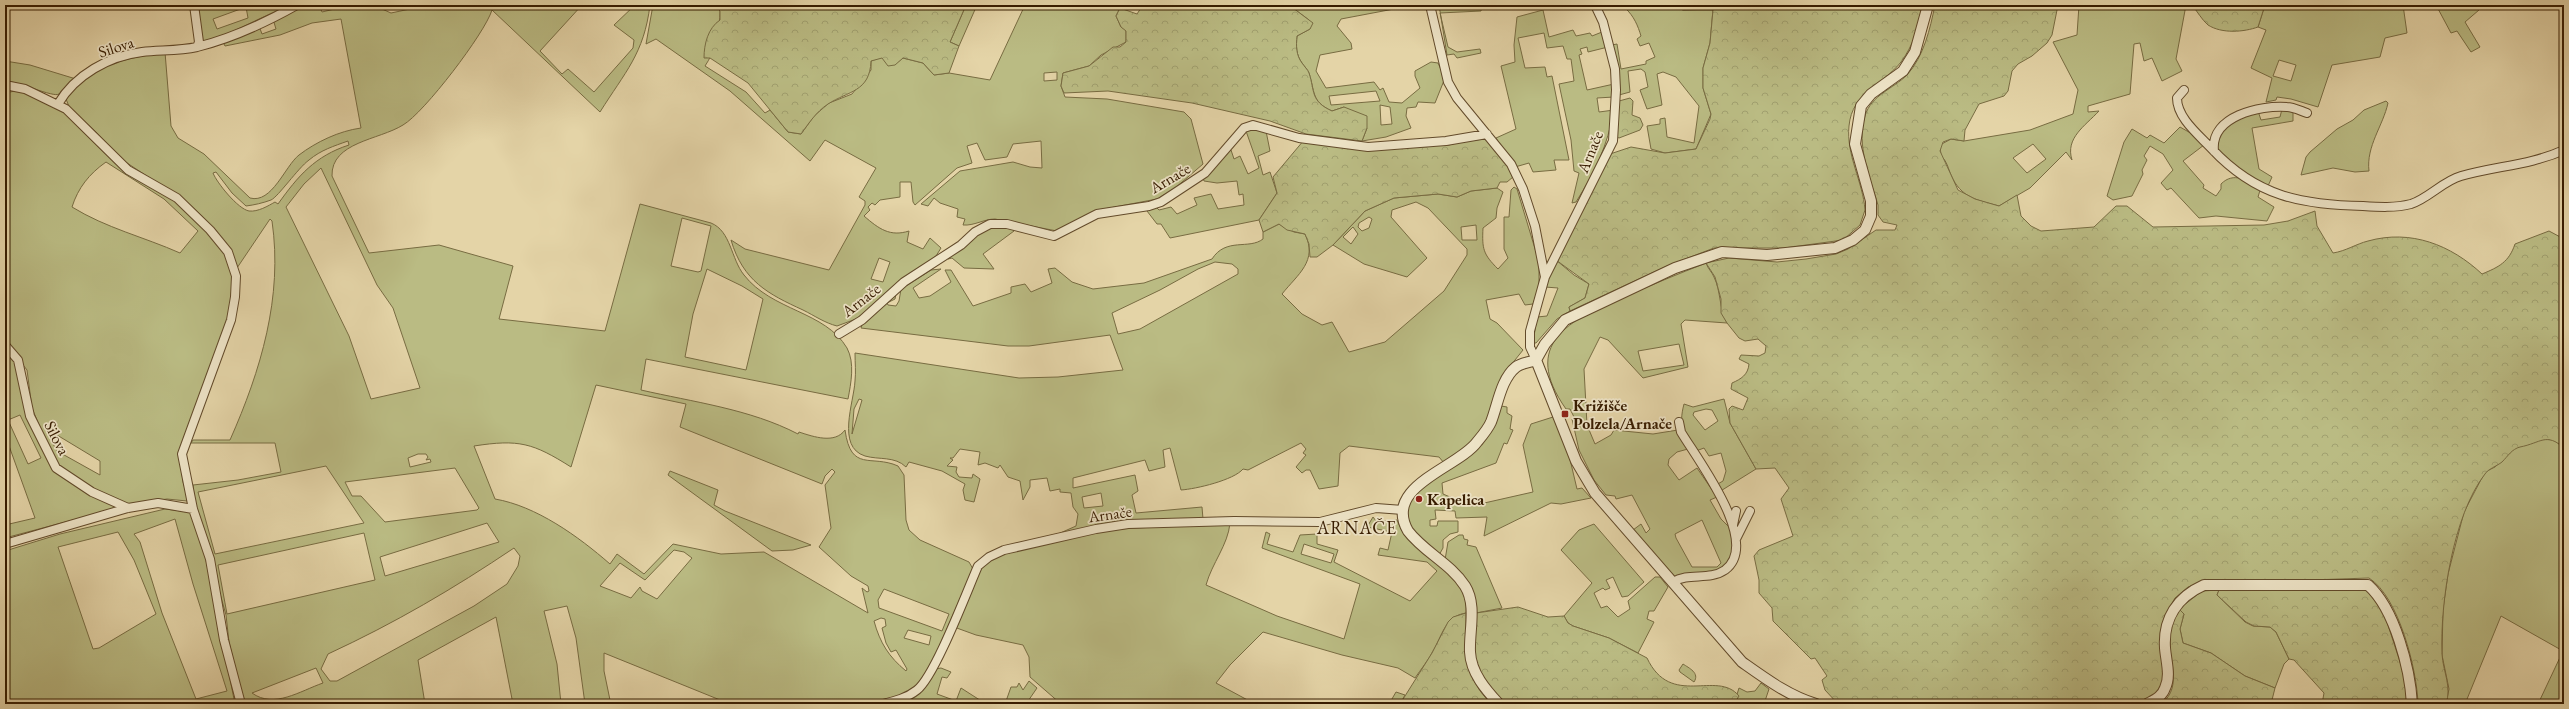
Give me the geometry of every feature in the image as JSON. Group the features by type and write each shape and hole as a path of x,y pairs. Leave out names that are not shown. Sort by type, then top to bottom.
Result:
{"street":[{"path":"194,5 199,42 197,46"},
{"name":"Silova","path":"58,104 67,90 102,64 141,52 197,46 227,39 270,21 297,5"},
{"name":"Arnače","path":"1430,5 1448,82 1457,98 1511,164 1523,189 1535,226 1545,277"},
{"name":"Arnače","path":"1536,360 1530,347 1530,331 1545,277 1613,141 1616,90 1615,69 1603,22 1595,5"},
{"path":"1499,704 1486,690 1475,671 1470,653 1471,601 1465,586 1414,539 1403,522 1403,510 1406,501 1426,478 1476,444 1490,423 1504,384 1516,366 1536,360 1545,344 1564,320 1675,268 1722,252 1767,255 1835,248 1853,240 1865,230 1871,216 1871,201 1855,144 1861,106 1871,94 1903,71 1915,52 1928,5"},
{"path":"5,85 25,89 58,104 82,123 128,170 177,198 210,230 228,252 236,276 235,297 231,320 182,454 193,509 210,559 224,640 241,704"},
{"path":"2184,90 2177,98 2177,105 2196,132 2231,168 2248,179 2291,199 2319,205 2390,207 2411,204 2458,177 2484,169 2537,161 2564,150"},
{"path":"2214,151 2218,131 2224,124 2246,112 2257,109 2287,107 2307,113"},
{"name":"Arnače","path":"839,334 862,320 904,282 961,245 975,232 990,224 1007,224 1054,236 1097,214 1149,206 1161,202 1205,173 1244,128 1262,127 1299,138 1368,147 1446,141 1486,134"},
{"name":"Silova","path":"5,345 18,360 30,416 56,468 92,492 128,508"},
{"path":"1536,360 1576,461 1595,493 1638,545 1673,582 1742,662 1771,683 1802,700 1816,704"},
{"path":"1673,582 1682,578 1706,577 1721,573 1732,562 1737,552 1733,525 1726,509 1681,432 1678,422"},
{"path":"5,544 128,508 158,503 193,509"},
{"name":"Arnače","path":"883,704 908,697 919,690 933,667 978,566 989,557 1004,550 1128,524 1234,521 1320,522 1376,508 1403,510"},
{"path":"1733,525 1736,511"},
{"path":"1736,539 1750,511"},
{"path":"2147,704 2160,697 2166,688 2168,666 2165,629 2169,615 2190,591 2204,585 2368,585 2377,593 2388,611 2410,678 2412,704"}],"green space":[{"path":"196,5 289,5 208,43 202,41","holes":["246,7 248,18 217,29 213,19"]},
{"path":"299,5 319,5 322,12 351,5 373,5 391,13 410,9 409,5 582,5 540,51 562,74 568,69 594,92 633,48 634,40 614,25 635,5 650,5 643,37 638,50 600,112 492,10 478,36 453,72 413,118 393,130 358,143 348,149 339,156 334,165 332,176 369,253 439,245 513,266 499,319 605,331 640,204 711,223 718,227 727,239 736,261 744,275 756,287 783,304 826,326 847,348 852,367 848,399 646,359 641,390 741,412 780,425 798,434 799,432 811,436 830,438 836,437 845,430 852,452 857,457 864,460 888,463 898,466 904,475 906,520 909,530 920,540 969,562 973,569 925,679 920,685 901,696 873,704 730,704 604,653 604,671 610,700 618,704 585,704 576,638 567,606 544,611 557,664 561,704 513,704 496,617 418,660 425,704 244,704 229,642 226,615 195,504 193,485 238,480 281,472 275,443 191,443 193,440 230,440 251,387 267,333 272,305 275,249 272,221 270,219 237,268 215,229 203,217 189,204 118,157 96,132 70,109 66,99 87,77 98,70 123,60 165,52 171,126 178,138 204,154 250,198 258,198 265,195 278,183 294,160 306,150 336,134 361,128 341,19 312,23 280,35 225,46 223,42 259,26 262,34 276,29 273,19","holes":["348,141 349,145 326,155 308,168 278,204 275,202 256,211 249,211 239,206 223,189 213,173 216,172 232,193 246,206 265,202 274,198 304,164 323,151","321,168 377,285 393,308 420,388 371,399 349,336 286,207 304,184","682,218 711,226 701,271 698,272 671,266","707,269 742,286 763,299 746,370 685,357 693,314","596,385 686,404 680,427 822,484 825,476 832,469 835,472 825,485 831,528 819,547 851,576 868,586 869,591 867,592 862,588 868,613 764,552 721,554 673,544 644,574 617,554 610,564 570,533 541,515 526,508 495,499 474,446 514,443 535,448 571,467","418,454 426,454 428,457 426,460 430,459 431,462 410,467 408,458","326,466 364,523 215,554 198,492","455,468 479,508 477,510 385,522 361,496 352,496 345,482","487,523 499,542 385,576 380,557","364,533 375,580 227,614 218,565","514,548 520,556 518,566 507,584 474,606 337,681 330,681 321,669 328,654 400,618 469,578","674,550 684,552 692,558 657,599 642,591 640,587 631,598 600,586 620,563 645,580","884,589 949,614 942,631 879,608 878,600","881,618 885,619 886,626 882,628 886,643 891,652 896,650 907,669 906,671 890,655 879,636 874,621","908,630 931,636 929,645 904,638","316,668 323,683 287,697 269,699 252,693"]},
{"path":"653,5 714,5 720,11 719,25 712,54 705,66 746,92 765,113 770,110 788,132 801,134 814,116 829,103 852,94 871,70 871,61 882,57 895,64 903,58 923,63 934,75 949,73 990,80 1025,5 1119,5 1120,8 1116,16 1121,27 1126,30 1126,42 1101,55 1089,66 1063,73 1061,86 1065,97 1107,99 1184,112 1191,119 1203,164 1174,189 1157,199 1099,210 1057,231 995,219 963,225 965,219 957,217 958,209 940,203 934,198 928,206 921,204 960,171 1013,162 1030,167 1042,168 1041,141 1013,144 1007,157 985,160 977,143 967,146 972,163 957,168 915,205 913,202 911,182 900,182 900,197 880,200 875,205 872,203 868,207 870,210 864,216 885,231 902,233 909,231 907,242 923,249 930,238 941,248 936,256 856,319 837,326 779,298 758,284 742,266 731,240 745,249 829,270 865,205 865,201 859,197 876,168 825,140 810,161 730,91 656,39 646,44","holes":["1057,72 1057,80 1044,81 1044,73","879,258 890,262 883,282 871,279"]},
{"path":"714,5 966,5 950,42 959,46 949,73 934,75 923,63 903,58 895,65 888,66 882,58 871,61 867,79 862,85 824,107 813,118 801,134 788,132 748,83 710,58 704,58 705,47 712,27 720,20 720,11"},
{"path":"966,5 977,5 959,46 950,42"},
{"path":"1143,5 1289,5 1313,23 1310,29 1297,36 1297,47 1300,60 1309,73 1314,95 1320,103 1332,111 1344,107 1367,116 1367,128 1362,141 1306,134 1270,121 1192,103 1108,91 1064,93 1061,86 1063,73 1089,66 1113,47 1120,47 1126,42 1126,31 1121,27 1116,16 1120,8 1137,14"},
{"path":"1289,5 1415,5 1341,19 1337,26 1351,43 1352,49 1320,55 1316,71 1326,88 1374,82 1380,90 1383,88 1389,102 1402,103 1420,88 1415,76 1415,71 1431,62 1438,63 1445,78 1435,103 1418,102 1416,107 1407,108 1406,116 1411,128 1386,137 1362,141 1367,128 1344,107 1332,111 1325,108 1317,100 1309,73 1300,60 1297,47 1297,36 1310,29 1309,20","holes":["1376,91 1380,101 1331,105 1329,96","1380,105 1390,107 1392,124 1381,125"]},
{"path":"1439,5 1482,5 1481,11 1440,13"},
{"path":"1637,5 1672,5 1683,10 1713,9 1710,43 1703,68 1703,88 1711,114 1696,149 1665,153 1651,149 1647,126 1660,124 1660,119 1665,118 1667,137 1694,143 1699,106 1676,77 1663,72 1657,74 1662,105 1647,109 1640,90 1648,87 1645,72 1641,69 1628,71 1630,92 1619,95 1612,45 1617,44 1621,69 1646,64 1646,61 1655,57 1649,43 1640,46 1637,39 1641,36 1633,18 1625,8"},
{"path":"1672,5 1924,5 1916,35 1901,62 1894,70 1862,97 1851,114 1849,126 1850,147 1864,200 1865,210 1860,225 1843,240 1784,248 1714,248 1667,266 1570,311 1569,307 1585,298 1589,284 1556,260 1610,154 1631,147 1665,153 1696,149 1710,119 1711,114 1703,88 1703,68 1710,43 1713,10 1683,10"},
{"path":"1935,5 2058,5 2052,35 2047,43 2032,56 2018,64 2012,71 2008,91 2004,96 1979,104 1965,130 1964,141 1951,139 1943,142 1940,151 1958,190 1975,199 1999,206 2017,195 2021,216 2031,226 2041,231 2094,227 2116,206 2127,206 2153,227 2264,225 2288,221 2315,211 2317,226 2333,253 2364,242 2384,238 2400,237 2415,239 2430,242 2444,248 2457,255 2482,274 2503,263 2510,255 2515,244 2549,231 2564,239 2564,448 2558,443 2543,440 2515,449 2502,462 2486,472 2474,491 2464,512 2451,560 2443,610 2442,654 2448,685 2448,697 2446,704 2418,704 2417,690 2410,654 2397,617 2380,587 2369,578 2281,581 2209,580 2188,587 2175,598 2171,606 2167,674 2160,692 2148,700 2125,704 1838,704 1825,690 1822,680 1827,676 1815,658 1811,659 1773,621 1772,608 1759,593 1759,580 1754,556 1759,550 1793,536 1781,499 1789,488 1775,468 1756,469 1730,423 1729,409 1732,406 1743,410 1748,398 1731,389 1732,383 1744,376 1748,368 1749,364 1739,359 1741,355 1759,356 1765,353 1766,346 1758,339 1745,341 1739,338 1727,323 1721,313 1721,299 1715,277 1706,263 1729,258 1777,262 1836,254 1848,249 1876,230 1895,230 1897,225 1883,222 1878,215 1878,205 1868,173 1863,150 1863,127 1868,109 1877,97 1901,80 1913,68 1926,42"},
{"path":"2079,5 2186,5 2176,59 2182,71 2162,81 2152,58 2144,61 2140,43 2134,44 2130,94 2088,106 2088,112 2099,111 2082,127 2074,139 2071,145 2072,160 2066,152 2030,188 1999,206 1970,197 1955,183 1946,162 1941,156 1940,145 1951,139 1964,141 2030,130 2073,114 2078,90 2053,42 2077,35","holes":["2033,144 2046,159 2027,173 2013,158"]},
{"path":"2192,5 2265,5 2258,27 2246,30 2226,31 2208,25"},
{"path":"2265,5 2403,5 2407,33 2385,38 2380,57 2332,65 2318,107 2291,99 2277,97 2276,100 2266,102 2272,78 2251,68 2266,30 2258,27","holes":["2279,60 2296,65 2291,81 2273,76"]},
{"path":"2436,5 2474,5 2479,10 2465,22 2480,47 2471,52 2457,31 2451,33"},
{"path":"1543,10 1549,37 1573,30 1576,36 1590,33 1592,36 1602,32 1608,47 1588,52 1587,47 1580,49 1582,54 1579,55 1587,90 1614,84 1614,97 1597,98 1599,112 1614,110 1604,147 1595,169 1583,190 1576,202 1572,203 1579,173 1574,171 1571,140 1559,84 1574,81 1571,59 1567,59 1563,46 1547,48 1544,33 1518,38 1525,68 1545,67 1547,77 1552,76 1569,160 1554,160 1556,170 1533,172 1529,163 1515,167 1496,138 1516,129 1501,66 1515,62 1514,45 1517,17"},
{"path":"1441,17 1448,47 1457,52 1480,49 1481,53 1457,58 1454,54 1447,55"},
{"path":"5,61 30,65 76,79 59,94 50,94 5,81"},
{"path":"15,91 33,92 59,108 118,166 171,197 192,214 228,257 233,275 229,319 180,455 183,482 188,498 187,501 167,499 128,505 88,488 55,464 32,408 27,370 5,342 5,93","holes":["106,162 164,199 198,231 180,253 112,227 72,207 77,194 85,182 94,171","52,432 100,461 100,475 57,451 52,442"]},
{"path":"1630,98 1633,101 1632,115 1640,118 1643,125 1640,130 1619,138 1615,136 1619,101"},
{"path":"2386,101 2388,103 2386,112 2370,153 2369,171 2355,172 2333,168 2301,175 2306,157 2310,152 2337,129 2353,120 2364,110"},
{"path":"2283,105 2293,107 2293,121 2252,128 2259,169 2272,177 2268,186 2251,178 2236,168 2223,156 2213,142 2217,129 2258,111 2261,120 2280,117"},
{"path":"2180,127 2194,135 2204,145 2183,161 2204,185 2203,188 2216,196 2221,189 2221,184 2231,178 2241,178 2261,187 2258,197 2274,207 2267,221 2216,216 2199,218 2171,188 2167,190 2161,183 2173,170 2163,154 2150,146 2144,156 2147,160 2142,170 2143,174 2132,196 2113,200 2107,196 2124,142 2132,129 2147,138 2150,135 2164,143"},
{"path":"1256,129 1266,131 1270,151 1258,156 1263,175 1270,172 1277,193 1259,220 1170,238 1161,224 1157,224 1147,211 1148,208 1154,205 1159,210 1171,207 1177,214 1197,205 1194,198 1211,194 1218,209 1244,205 1243,194 1239,195 1237,181 1217,183 1204,181 1203,178 1231,150 1234,159 1240,156 1248,174 1259,168 1246,131"},
{"path":"1485,135 1505,160 1513,177 1507,182 1500,182 1497,188 1471,191 1457,197 1438,194 1394,198 1365,211 1333,245 1317,257 1310,257 1309,244 1305,234 1287,230 1279,224 1263,232 1259,220 1277,193 1273,177 1304,140 1346,147 1449,145"},
{"path":"1514,187 1517,189 1539,262 1539,286 1533,304 1525,305 1519,294 1486,300 1490,319 1497,323 1523,350 1503,375 1492,409 1484,425 1470,444 1444,463 1439,457 1349,446 1340,453 1338,486 1319,489 1310,470 1306,470 1302,473 1296,467 1306,455 1303,453 1306,449 1301,443 1248,470 1243,469 1232,477 1205,486 1181,490 1170,448 1163,450 1165,467 1149,471 1145,460 1073,478 1073,488 1135,475 1138,491 1132,495 1136,513 1202,507 1203,519 1058,534 1076,526 1078,514 1073,507 1071,493 1060,492 1060,489 1050,491 1047,478 1030,480 1030,487 1023,500 1020,481 1008,477 1000,465 998,468 985,463 978,465 980,452 960,449 953,458 950,458 953,460 947,466 957,467 956,472 959,477 972,478 973,474 980,479 974,502 965,500 963,490 965,484 942,471 909,462 906,467 897,461 865,456 856,451 851,443 849,423 855,381 855,353 1019,378 1058,377 1123,370 1110,335 1029,346 1008,346 861,328 863,322 896,294 895,299 887,303 888,305 896,306 899,301 901,289 931,270 941,269 913,288 919,298 930,296 951,282 945,270 951,270 973,306 1011,293 1011,287 1025,284 1031,292 1052,283 1048,269 1055,268 1072,282 1093,289 1144,283 1212,259 1224,248 1257,242 1263,239 1263,232 1279,224 1294,232 1305,234 1309,252 1308,260 1304,267 1282,294 1302,314 1322,325 1332,322 1349,352 1385,342 1444,291 1467,255 1467,249 1428,208 1416,202 1392,210 1391,217 1427,258 1407,277 1364,264 1333,245 1365,211 1394,198 1438,194 1457,197 1471,191 1497,188 1503,192 1497,208 1496,218 1483,228 1483,246 1486,255 1498,269 1508,258 1504,249 1504,217 1509,217 1511,190","holes":["1369,217 1372,219 1369,228 1362,231 1358,227 1359,223","1476,225 1477,240 1462,240 1461,227","1353,227 1358,234 1351,244 1343,237","1215,262 1232,264 1238,269 1238,274 1140,329 1118,334 1112,313 1160,290 1198,269","859,399 862,400 852,434 854,409","1101,493 1103,506 1084,508 1082,497"]},
{"path":"994,227 1013,229 1014,231 983,254 994,269 964,268 952,258 948,259 981,231"},
{"path":"1556,260 1574,275 1589,284 1585,298 1569,307 1570,311 1557,319 1536,343 1533,343 1537,317 1547,316 1558,288 1545,287"},
{"path":"1706,263 1716,282 1724,318 1727,323 1685,320 1681,324 1688,367 1643,378 1608,340 1600,337 1584,369 1587,425 1595,444 1611,435 1614,430 1653,434 1678,430 1688,449 1677,452 1669,459 1668,465 1679,480 1697,468 1717,497 1710,500 1721,519 1734,532 1733,557 1716,572 1675,577 1633,530 1641,524 1646,533 1650,529 1632,495 1616,499 1615,496 1606,495 1594,480 1579,450 1572,419 1574,417 1570,409 1566,409 1553,386 1548,367 1550,351 1557,337 1569,325 1604,306","holes":["1679,344 1684,365 1643,371 1638,351","1702,520 1721,563 1717,567 1692,567 1676,538 1675,534"]},
{"path":"5,348 14,357 22,395 53,467 119,506 118,508 5,538 5,525 35,518 8,443 5,443","holes":["20,415 41,458 28,464 8,420"]},
{"path":"1724,399 1730,423 1756,469 1719,492 1716,485 1723,481 1726,471 1721,453 1709,456 1704,448 1696,451 1683,429 1682,412 1684,404 1693,407","holes":["1706,409 1712,410 1718,421 1705,430 1693,415 1694,412"]},
{"path":"1501,406 1507,407 1507,413 1512,416 1510,429 1513,430 1507,444 1504,443 1496,463 1442,483 1443,494 1471,506 1533,492 1523,445 1531,424 1553,417 1568,451 1577,489 1582,488 1591,498 1561,504 1551,503 1484,536 1487,517 1456,518 1455,511 1435,510 1436,519 1430,520 1430,526 1437,526 1438,521 1458,521 1458,532 1450,534 1443,540 1443,548 1439,555 1409,527 1407,507 1419,489 1467,456"},
{"path":"2544,439 2554,440 2564,448 2564,704 2538,704 2563,651 2501,616 2465,704 2446,704 2449,689 2442,655 2443,609 2448,574 2464,512 2485,472 2495,467 2515,448"},
{"path":"670,471 718,490 714,505 725,511 811,545 793,550 772,551 668,475"},
{"path":"165,509 190,512 204,550 235,704 5,704 5,551 60,534","holes":["175,519 193,584 227,691 196,699 162,613 140,542 134,534","118,532 134,560 156,614 99,648 93,649 58,547"]},
{"path":"1373,517 1376,521 1397,520 1406,537 1454,579 1461,589 1465,600 1466,613 1453,618 1449,622 1429,658 1415,678 1398,668 1342,655 1263,632 1230,665 1216,683 1255,704 1061,704 1030,677 1029,657 1023,645 976,635 954,627 982,566 996,556 1100,530 1230,523 1226,539 1206,585 1277,616 1344,639 1360,584 1262,548 1266,532 1270,534 1267,544 1293,552 1300,535 1317,534 1317,544 1338,550 1334,562 1410,601 1437,571 1427,562 1378,555 1380,548 1388,550 1392,532 1367,527","holes":["1304,544 1334,554 1331,563 1301,554"]},
{"path":"1594,524 1644,582 1628,596 1622,597 1613,577 1606,580 1610,588 1605,590 1603,588 1594,593 1601,608 1607,606 1618,617 1630,609 1628,601 1655,577 1660,577 1668,587 1654,611 1649,611 1647,619 1654,622 1638,653 1609,638 1573,626 1568,623 1564,616 1592,583 1561,550 1579,530"},
{"path":"1459,535 1463,535 1464,539 1468,540 1467,545 1476,547 1502,608 1476,613 1445,560 1448,542"},
{"path":"2219,590 2217,595 2245,622 2253,626 2270,627 2276,632 2289,659 2284,664 2275,688 2245,676 2211,653 2183,643 2180,629 2184,614 2179,609 2202,591"},
{"path":"2219,590 2367,590 2384,613 2405,677 2407,704 2322,704 2324,693 2294,660 2289,659 2276,632 2270,627 2254,626 2246,622 2217,595"},
{"path":"1518,607 1548,617 1564,616 1568,623 1573,626 1609,638 1647,658 1657,673 1668,682 1681,685 1719,686 1730,689 1739,696 1734,704 1505,704 1494,693 1480,673 1475,653 1474,641 1476,613"},
{"path":"2179,609 2184,614 2180,629 2183,643 2211,653 2245,676 2275,688 2271,704 2161,704 2168,697 2172,689 2173,670 2169,642 2172,624"},
{"path":"1466,613 1466,638 1468,662 1471,674 1483,695 1492,704 1400,704 1432,653 1448,622 1453,617"},
{"path":"1683,664 1695,673 1696,676 1694,682 1680,672 1679,670"},
{"path":"941,668 951,672 947,678 942,677 937,694 956,701 961,688 986,704 900,704 935,669"},
{"path":"1029,681 1037,688 1026,704 1005,704 1011,687 1017,687 1019,683 1023,690"},
{"path":"1761,683 1769,689 1764,704 1734,704 1739,688 1747,692 1755,691"},
{"path":"1396,692 1405,695 1400,704 1389,704"}],"place":[{"name":"Križišče Polzela/Arnače","path":"1565,414"},
{"name":"Kapelica","path":"1419,499"}],"district":[{"name":"ARNAČE","path":"1357,527"}]}
